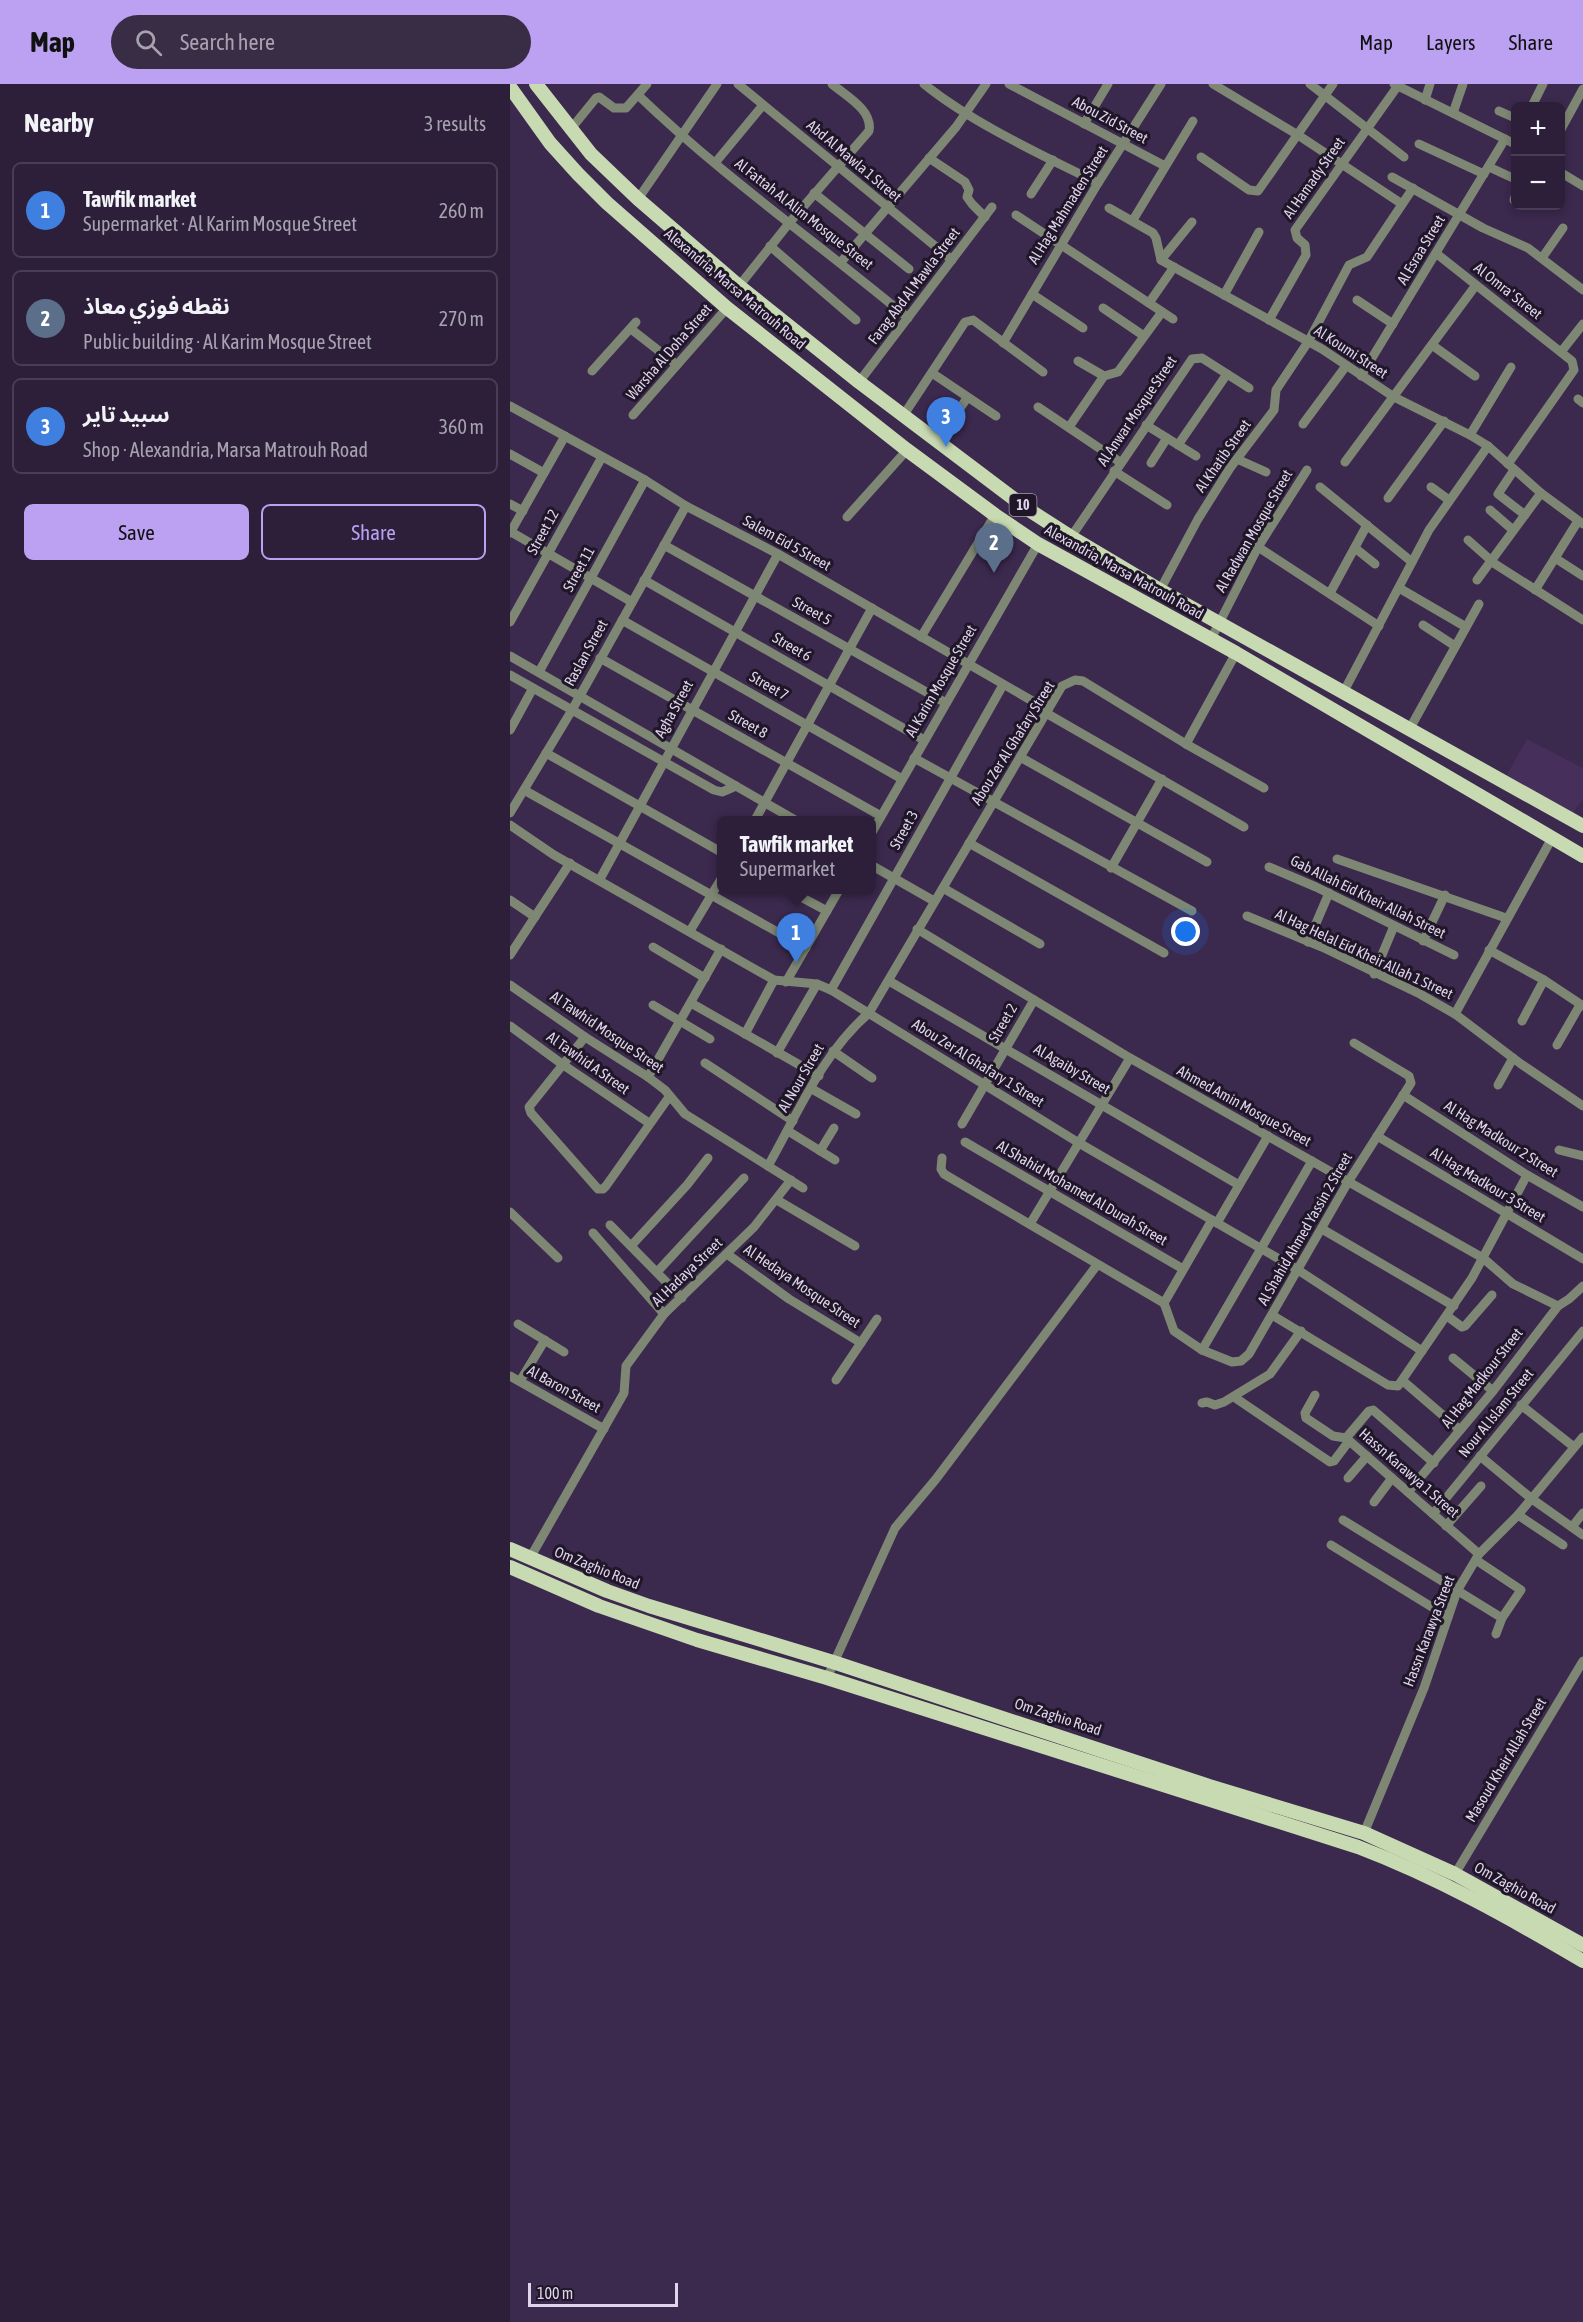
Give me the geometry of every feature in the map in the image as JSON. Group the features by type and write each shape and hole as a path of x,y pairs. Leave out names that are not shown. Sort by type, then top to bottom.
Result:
{"main road":[{"name":"Alexandria, Marsa Matrouh Road","path":"536,84 570,130 606,170 638,199 739,286 859,382 1026,508 1160,590 1580,824"},
{"name":"Alexandria, Marsa Matrouh Road","path":"514,87 550,143 578,174 727,308 907,450 995,515 1038,544 1236,653 1583,856"},
{"path":"923,462 937,442"},
{"path":"1564,846 1580,824"},
{"name":"Om Zaghio Road","path":"510,1549 607,1592 649,1606 833,1662 1209,1786 1364,1833 1448,1886 1583,1961"},
{"name":"Om Zaghio Road","path":"510,1567 599,1606 650,1624 1347,1844 1455,1874 1583,1945"},
{"path":"993,1731 996,1715"}],"street":[{"path":"638,199 717,84"},
{"name":"Abd Al Mawla 1 Street","path":"738,84 952,260"},
{"path":"739,286 814,193 868,131 870,123 868,115 832,84"},
{"path":"924,84 967,113 1098,183"},
{"path":"841,262 967,113 986,84"},
{"name":"Abou Zid Street","path":"1009,84 1165,166"},
{"path":"1214,84 1298,135 1402,204"},
{"path":"1310,84 1404,157"},
{"path":"1201,157 1254,192 1262,187 1333,84"},
{"path":"1425,100 1430,84"},
{"path":"1453,113 1463,84"},
{"path":"1534,102 1543,84"},
{"path":"1084,124 1104,85"},
{"path":"1395,85 1511,140"},
{"name":"Al Hamady Street","path":"1269,320 1306,255 1305,245 1297,238 1295,230 1368,128 1395,85"},
{"name":"Al Hag Mahmaden Street","path":"1003,343 1156,86"},
{"path":"570,130 596,98 620,110 626,108 642,88"},
{"name":"Al Fattah Al Alim Mosque Street","path":"642,88 680,135 908,318"},
{"path":"1565,122 1583,89"},
{"path":"715,164 763,105"},
{"path":"1499,111 1511,116"},
{"path":"1133,220 1193,121"},
{"name":"Al Esraa Street","path":"1361,376 1486,170 1511,143"},
{"path":"1419,144 1511,178"},
{"path":"929,158 965,182 969,190 967,197 969,201 985,216"},
{"path":"1031,194 1053,160"},
{"path":"1565,175 1583,186"},
{"path":"1392,177 1483,228 1517,243 1542,258 1583,290"},
{"name":"Al Khatib Street","path":"1160,590 1198,519 1237,459 1274,410 1275,390 1308,342 1349,265 1367,256 1413,188"},
{"path":"814,193 909,269"},
{"name":"Farag Abd Al Mawla Street","path":"859,382 992,207"},
{"path":"1109,208 1153,233 1161,260"},
{"path":"1016,215 1173,319"},
{"path":"1161,260 1192,222"},
{"path":"1542,258 1563,228"},
{"path":"1224,295 1259,232"},
{"path":"770,246 856,320"},
{"name":"Al Omra' Street","path":"1437,254 1561,352"},
{"name":"Al Koumi Street","path":"1161,260 1308,342 1394,397 1444,421 1488,446 1541,493 1580,522"},
{"path":"1149,303 1174,267"},
{"path":"1345,462 1476,285"},
{"path":"1032,294 1083,328"},
{"path":"1357,300 1393,324"},
{"name":"Warsha Al Doha Street","path":"633,415 727,308"},
{"path":"1103,308 1144,336"},
{"path":"1069,427 1104,376 1118,372 1162,312"},
{"path":"903,416 965,322 969,320 973,320 1043,372"},
{"path":"1525,515 1498,494 1511,467 1574,370 1572,361 1561,352 1583,324"},
{"path":"592,371 633,325 677,365"},
{"path":"1432,345 1475,376"},
{"name":"Al Anwar Mosque Street","path":"1071,537 1192,358 1202,358 1249,388"},
{"path":"1078,361 1104,376"},
{"path":"1303,424 1346,366"},
{"path":"1470,435 1512,367"},
{"path":"932,373 996,416"},
{"path":"1178,445 1227,374"},
{"path":"937,442 967,398"},
{"name":"Salem Eid 5 Street","path":"510,406 645,480 686,506 778,554 1244,827"},
{"path":"1038,407 1120,462"},
{"path":"1388,498 1444,421"},
{"path":"1146,425 1196,456"},
{"path":"565,436 510,533 632,602"},
{"path":"1150,463 1167,438"},
{"path":"1343,693 1429,530 1488,446"},
{"path":"847,517 907,450"},
{"path":"510,454 544,473"},
{"name":"Street 12","path":"510,622 602,457"},
{"path":"1237,459 1266,472"},
{"name":"Al Radwan Mosque Street","path":"1211,639 1258,547 1307,470"},
{"path":"1114,471 1167,505"},
{"name":"Street 11","path":"540,672 645,480"},
{"path":"1431,487 1449,500"},
{"path":"1320,488 1412,562"},
{"path":"1477,580 1541,493"},
{"path":"510,504 523,511"},
{"name":"Raslan Street","path":"510,813 572,710 686,506"},
{"path":"1490,510 1513,530"},
{"path":"921,637 995,515"},
{"path":"1535,590 1580,522"},
{"path":"1330,593 1367,525"},
{"path":"1468,540 1491,560 1583,620"},
{"name":"Al Karim Mosque Street","path":"876,825 1038,544"},
{"name":"Street 5","path":"664,545 946,703"},
{"path":"1258,547 1378,626"},
{"path":"1354,548 1376,564"},
{"name":"Agha Street","path":"600,879 670,747 778,554"},
{"path":"1555,558 1583,576"},
{"name":"Street 6","path":"644,580 924,740"},
{"path":"1398,588 1466,627"},
{"path":"1409,730 1479,604"},
{"path":"758,816 872,608"},
{"name":"Street 7","path":"622,620 902,779"},
{"path":"1423,625 1455,646"},
{"path":"1186,744 1236,653"},
{"path":"510,656 788,816"},
{"name":"Street 8","path":"600,658 881,816"},
{"path":"510,675 714,790 722,792 736,786"},
{"name":"Abou Zer Al Ghafary Street","path":"869,1013 1062,686 1076,680 1083,681 1186,744 1264,788"},
{"path":"550,697 557,682"},
{"name":"Street 3","path":"831,990 1003,685"},
{"path":"510,730 533,688"},
{"path":"546,753 717,850"},
{"path":"1020,756 1208,861"},
{"path":"914,758 1192,911"},
{"path":"1111,868 1162,779"},
{"path":"524,790 806,948"},
{"name":"Abou Zer Al Ghafary 1 Street","path":"511,827 531,841 774,980 817,984 831,990 1079,1143 1298,1270 1422,1351"},
{"path":"1455,1014 1552,838"},
{"path":"969,843 1164,953"},
{"name":"Gab Allah Eid Kheir Allah Street","path":"1337,859 1506,918"},
{"path":"510,955 570,863"},
{"name":"Gab Allah Eid Kheir Allah Street","path":"1269,867 1329,893 1454,955"},
{"path":"876,868 934,901"},
{"path":"690,931 717,886"},
{"path":"943,888 1040,944"},
{"path":"1308,942 1329,893"},
{"path":"795,894 827,911"},
{"path":"786,982 837,894"},
{"path":"1423,941 1445,895"},
{"path":"510,900 535,917"},
{"name":"Al Hag Helal Eid Kheir Allah 1 Street","path":"1247,916 1420,994 1455,1014 1513,1058 1583,1106"},
{"path":"1374,974 1394,926"},
{"name":"Ahmed Amin Mosque Street","path":"917,929 1130,1059 1483,1258 1513,1284 1558,1306"},
{"path":"653,947 705,978"},
{"path":"648,1077 721,949"},
{"path":"1489,950 1544,980 1582,1005 1557,1045"},
{"path":"745,1034 774,980"},
{"path":"1522,1021 1544,980"},
{"name":"Al Agaiby Street","path":"889,981 1239,1185"},
{"path":"777,1053 817,984"},
{"name":"Al Tawhid Mosque Street","path":"510,985 648,1077 665,1090 685,1114 803,1188"},
{"name":"Street 2","path":"962,1124 1034,1000"},
{"path":"691,1003 819,1076"},
{"path":"653,1005 710,1039"},
{"name":"Al Nour Street","path":"768,1166 834,1051 850,1030 869,1013"},
{"name":"Al Tawhid A Street","path":"510,1026 650,1123"},
{"path":"585,1037 529,1107 535,1118 598,1189 606,1186 669,1097"},
{"path":"1354,1043 1411,1077 1411,1083 1403,1095"},
{"path":"834,1051 872,1078"},
{"path":"1498,1085 1513,1058"},
{"path":"1030,1224 1130,1059"},
{"path":"705,1063 794,1121"},
{"path":"812,1089 856,1114"},
{"name":"Al Shahid Ahmed Yassin 2 Street","path":"1164,1303 1174,1331 1202,1350 1232,1362 1241,1361 1250,1354 1348,1182 1403,1095"},
{"name":"Al Hag Madkour 2 Street","path":"1403,1095 1527,1175 1583,1207"},
{"path":"820,1151 834,1128"},
{"path":"788,1131 835,1160"},
{"path":"942,1158 941,1169 944,1174 1164,1303 1183,1269 1239,1185 1268,1136"},
{"name":"Al Hag Madkour 3 Street","path":"1377,1136 1583,1259"},
{"name":"Al Shahid Mohamed Al Durah Street","path":"965,1142 1183,1269"},
{"path":"1559,1150 1583,1156"},
{"path":"631,1245 687,1185 708,1158"},
{"path":"1202,1350 1312,1161"},
{"path":"1272,1315 1388,1385 1398,1386 1454,1306 1483,1258 1527,1175"},
{"path":"657,1272 744,1178"},
{"name":"Al Hadaya Street","path":"604,1429 624,1393 626,1366 664,1314 727,1254 777,1200 791,1180"},
{"path":"777,1200 855,1246"},
{"path":"510,1212 558,1257"},
{"path":"610,1225 682,1298"},
{"path":"1322,1229 1454,1306"},
{"path":"593,1233 664,1314"},
{"name":"Al Hedaya Mosque Street","path":"727,1254 789,1299 861,1343"},
{"path":"826,1678 895,1528 1097,1265"},
{"name":"Al Hag Madkour Street","path":"1408,1492 1493,1391 1558,1306 1583,1286"},
{"path":"1447,1316 1462,1327 1465,1326 1492,1295"},
{"path":"836,1380 877,1319"},
{"path":"518,1324 564,1352"},
{"name":"Nour Al Islam Street","path":"1433,1514 1583,1331"},
{"path":"1202,1403 1215,1405 1234,1397 1270,1374 1301,1332"},
{"path":"520,1381 545,1340"},
{"path":"1453,1358 1493,1391"},
{"name":"Al Baron Street","path":"510,1376 604,1429"},
{"path":"1403,1381 1461,1430"},
{"name":"Hassn Karawya 1 Street","path":"1315,1395 1305,1413 1306,1418 1333,1436 1347,1440 1433,1514 1477,1557 1529,1595"},
{"path":"1234,1397 1330,1462 1334,1461 1369,1411 1373,1410 1434,1462"},
{"path":"1521,1405 1579,1444"},
{"path":"530,1558 604,1429"},
{"name":"Hassn Karawya Street","path":"1364,1833 1424,1688 1457,1591 1477,1557 1518,1515 1579,1444"},
{"path":"1348,1478 1367,1456"},
{"path":"1480,1456 1532,1499 1583,1535"},
{"path":"1374,1502 1392,1478"},
{"path":"1446,1526 1481,1486"},
{"path":"1572,1527 1583,1513"},
{"path":"1518,1515 1563,1545"},
{"path":"1343,1520 1502,1618"},
{"path":"1331,1545 1448,1617"},
{"path":"1496,1634 1502,1618 1521,1590"},
{"name":"Masoud Kheir Allah Street","path":"1455,1874 1583,1661"}],"shaded area":[{"path":"1527,739 1583,768 1583,799 1573,813 1506,776"}],"place":[{"name":"سبيد تاير","path":"946,447"},
{"name":"نقطه فوزي معاذ","path":"994,573"},
{"name":"Tawfik market","path":"796,963"}]}
